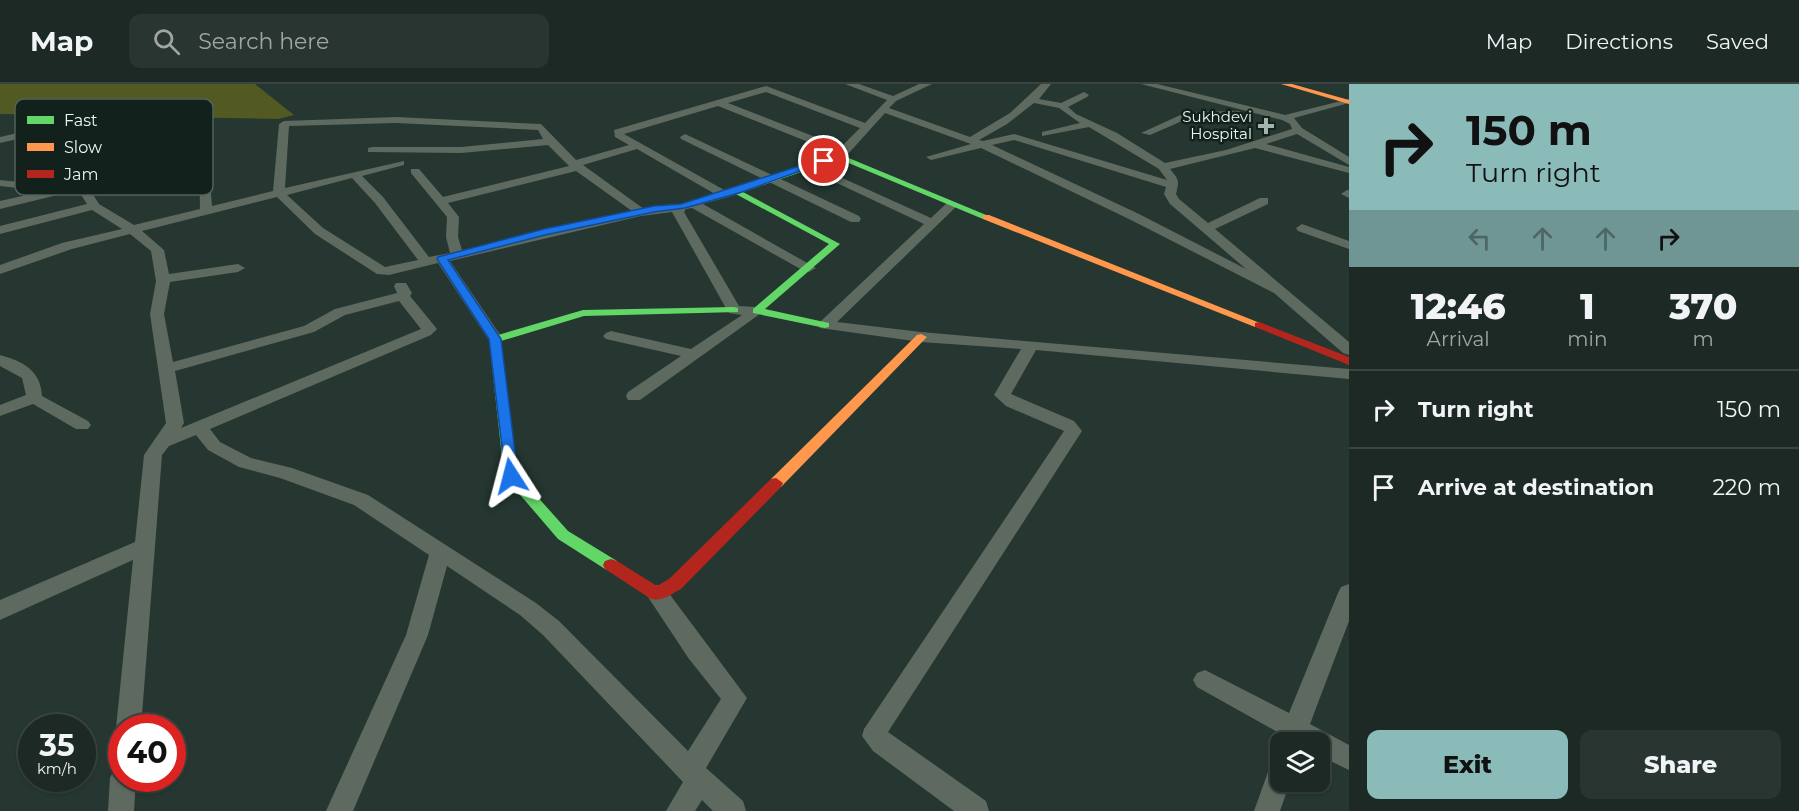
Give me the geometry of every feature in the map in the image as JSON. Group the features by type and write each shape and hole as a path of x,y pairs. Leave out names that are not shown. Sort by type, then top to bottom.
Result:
{"street":[{"path":"850,84 893,99"},
{"path":"279,193 319,231 382,271 393,270 544,232 687,205 773,179 841,154 893,99 927,84"},
{"path":"1146,84 1286,118 1294,122 1298,130 1349,162"},
{"path":"1278,85 1347,101"},
{"path":"634,396 691,354 757,311 835,244 637,146 619,135 618,132 766,89 867,127"},
{"path":"1040,92 1072,99"},
{"path":"1040,92 1073,116 1113,135 1163,167 1173,180 1174,186 1170,194 1174,201 1274,289 1349,350"},
{"path":"976,142 1040,92"},
{"path":"1062,106 1084,95"},
{"path":"1286,118 1347,101"},
{"path":"719,103 952,204 1349,361"},
{"path":"882,109 976,142 1135,217 1274,289"},
{"path":"1146,133 1187,115 1259,111"},
{"path":"279,193 284,124 289,122 386,120 529,125 541,127 550,141 576,165 639,209 639,213"},
{"path":"1046,134 1090,124"},
{"path":"1163,167 1229,153 1298,130"},
{"path":"0,140 15,135"},
{"path":"685,137 855,219"},
{"path":"931,157 976,142 1008,137 1019,138 1174,186"},
{"path":"372,150 461,150 550,141"},
{"path":"1254,144 1349,170"},
{"path":"442,201 637,146"},
{"path":"0,270 67,246 400,163"},
{"path":"809,166 932,223"},
{"path":"415,171 453,217 452,237 457,255"},
{"path":"355,175 379,200 426,262"},
{"path":"0,183 15,184"},
{"path":"0,205 41,195"},
{"path":"82,195 94,206 133,230 157,250 163,279 157,314 175,423 153,455 129,714"},
{"path":"205,195 206,212"},
{"path":"1206,229 1264,201"},
{"path":"825,325 952,204"},
{"path":"687,205 809,268"},
{"path":"687,205 678,212 734,309"},
{"path":"0,230 94,206"},
{"path":"1302,228 1349,245"},
{"path":"1333,239 1349,251"},
{"path":"442,259 495,339 511,476 563,535 657,594 697,652 735,698 679,811"},
{"path":"163,279 238,268"},
{"path":"165,369 323,324 340,312 402,296 405,293 393,270"},
{"path":"162,442 426,332 429,329 402,296"},
{"path":"495,339 583,313 734,309 757,311 825,325 921,337 1349,374"},
{"path":"1333,335 1349,328"},
{"path":"611,336 640,344 668,346 691,354"},
{"path":"657,594 675,584 921,337"},
{"path":"976,811 875,736 876,729 1073,431 1068,424 1012,402 1002,395 1031,345"},
{"path":"0,360 24,370 31,377 34,385 34,398"},
{"path":"0,411 34,398"},
{"path":"34,398 82,425"},
{"path":"199,427 214,446 227,455 263,470 285,473 361,500 528,609 551,628 695,776 734,811"},
{"path":"0,611 25,597 146,546"},
{"path":"339,811 417,635 440,553"},
{"path":"1294,732 1349,592"},
{"path":"1205,680 1286,732"},
{"path":"1330,751 1349,758"},
{"path":"122,811 123,792"},
{"path":"1267,811 1273,792"}],"green space":[{"path":"0,84 255,84 294,115 278,119 213,118 213,99 15,99 15,114 0,114"}],"traffic: fast":[{"path":"825,325 757,311 835,244 736,192 839,156 986,217"},
{"path":"611,565 563,535 511,476 495,339 583,313 734,310"}],"traffic: slow":[{"path":"1284,84 1349,102"},
{"path":"986,217 1259,325"},
{"path":"776,483 921,337"}],"traffic: jam":[{"path":"1259,325 1349,361"},
{"path":"611,565 657,594 675,584 776,483"}],"place":[{"name":"Sukhdevi Hospital","path":"1266,126"}],"route":[{"path":"511,476 504,436 495,339 442,259 544,232 654,209 681,207 736,192 824,161"}]}
